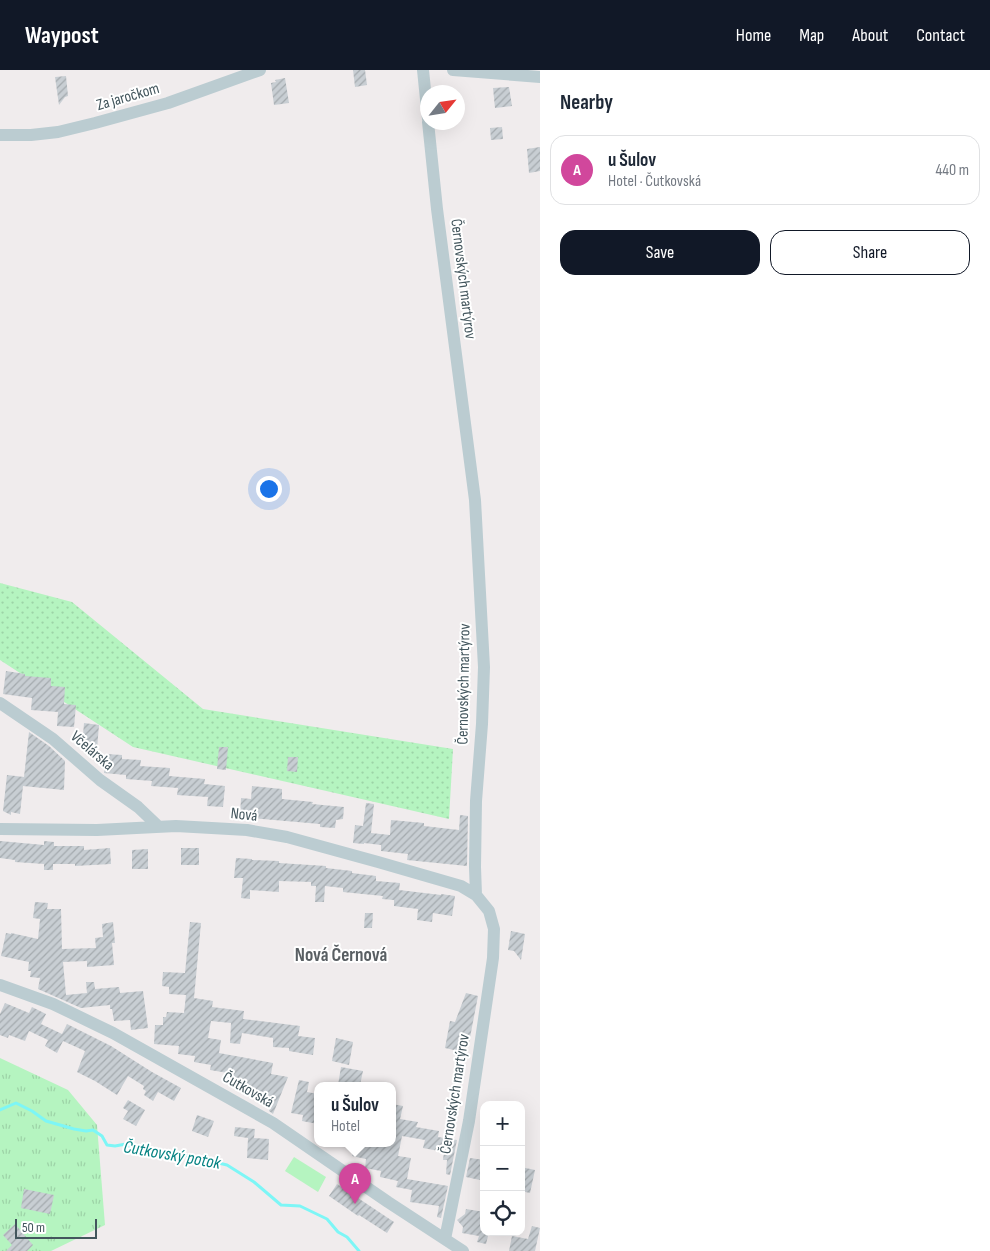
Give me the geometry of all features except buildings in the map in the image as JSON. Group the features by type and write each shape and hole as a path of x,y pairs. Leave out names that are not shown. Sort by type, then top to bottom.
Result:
{"street":[{"name":"Za jaročkom","path":"0,135 31,135 58,132 95,123 168,103 260,70"},
{"name":"Černovských martýrov","path":"423,70 424,85"},
{"path":"454,70 540,77"},
{"name":"Černovských martýrov","path":"429,130 475,500 484,667 474,866 476,895 489,911 494,929 493,958 469,1121 446,1239"},
{"name":"Včelárska","path":"0,703 53,739 100,780 138,807 160,827"},
{"name":"Nová","path":"0,829 97,830 176,826 247,830 287,837 378,862 461,886 476,895"},
{"name":"Čutkovská","path":"0,985 61,1008 113,1033 273,1123 463,1251"}],"green space":[{"path":"0,583 72,602 203,709 453,749 449,819 133,747 0,660"},
{"path":"0,1058 68,1090 97,1125 105,1225 51,1251 0,1251"},
{"path":"294,1157 326,1177 318,1192 285,1171"}],"waterway":[{"name":"Čutkovský potok","path":"0,1110 16,1103 46,1121 74,1129 93,1130 102,1136 107,1145 126,1144 144,1153 151,1150 227,1165 254,1182 281,1205 300,1206 327,1219 359,1251"}],"place":[{"name":"u Šulov","path":"355,1204"}],"district":[{"name":"Nová Černová","path":"341,955"}]}
